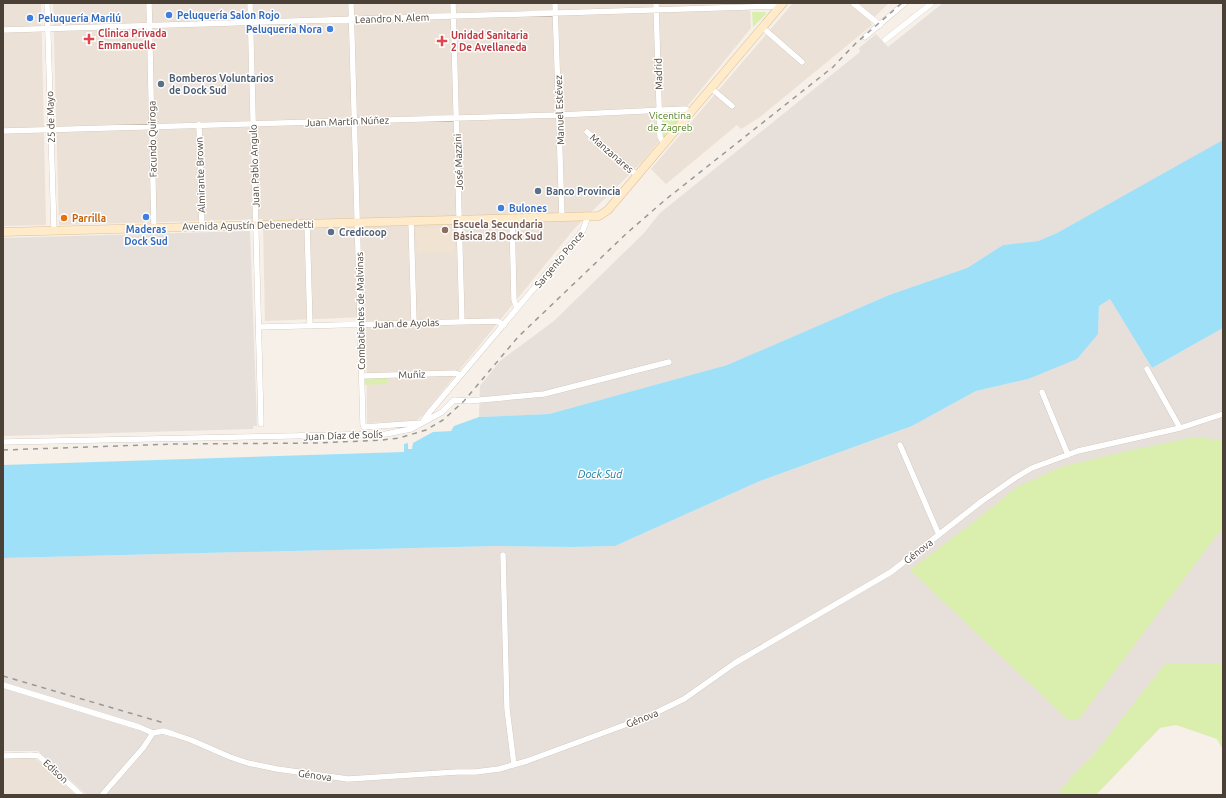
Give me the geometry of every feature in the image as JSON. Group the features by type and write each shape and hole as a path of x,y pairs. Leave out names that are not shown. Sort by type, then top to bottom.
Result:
{"main road":[{"path":"588,216 601,215 608,210 781,5"},
{"name":"Avenida Agustín Debenedetti","path":"3,232 256,224 562,218 588,216"}],"street":[{"name":"25 de Mayo","path":"47,3 54,231"},
{"name":"Facundo Quiroga","path":"149,3 154,228"},
{"name":"Juan Pablo Angulo","path":"250,3 261,424"},
{"name":"Combatientes de Malvinas","path":"351,3 363,425 364,427 421,423"},
{"name":"José Mazzini","path":"453,3 462,322"},
{"name":"Manuel Estévez","path":"555,3 562,218"},
{"name":"Madrid","path":"656,3 660,137 664,144"},
{"path":"853,3 880,25"},
{"path":"865,38 905,3"},
{"path":"885,40 932,3"},
{"name":"Leandro N. Alem","path":"3,30 656,10 759,4 781,5"},
{"path":"762,27 802,62"},
{"path":"710,88 732,106"},
{"name":"Juan Martín Núñez","path":"3,131 559,115 684,109 691,112"},
{"name":"Almirante Brown","path":"199,125 202,226"},
{"name":"Manzanares","path":"587,132 637,175"},
{"name":"Sargento Ponce","path":"421,423 583,230 588,216"},
{"path":"512,218 514,300 517,308"},
{"path":"411,221 414,322"},
{"path":"307,224 310,326"},
{"name":"Juan de Ayolas","path":"259,327 414,322 497,321 504,324"},
{"name":"Juan Díaz de Solís","path":"3,442 386,434 411,430 442,412 454,400 464,401 544,394 669,362"},
{"path":"1147,369 1180,428"},
{"name":"Muñiz","path":"362,376 455,373 461,375"},
{"path":"1042,392 1068,454"},
{"name":"Génova","path":"3,685 139,727 153,734 163,731 173,734 230,757 263,767 348,779 475,772 499,769 527,761 595,736 653,714 677,703 735,663 777,637 882,578 1019,476 1038,466 1068,454 1180,428 1223,414"},
{"path":"900,445 939,535"},
{"path":"503,555 507,709 514,765"},
{"path":"102,795 143,748 153,734"},
{"name":"Edison","path":"3,756 39,756 81,795"}],"shaded area":[{"path":"3,3 41,3 46,225 3,226"},
{"path":"53,3 750,3 751,28 642,162 574,229 423,415 416,421 367,423 366,317 265,321 263,219 59,225"},
{"path":"793,3 889,3 870,21 872,25 760,117 741,129 737,125 666,184 651,169"},
{"path":"943,3 1223,3 1223,141 1057,233 1038,241 1003,245 967,268 889,295 727,365 549,414 479,417 480,386 500,361 554,321 644,233 660,213 860,52 859,48 876,34 888,47"},
{"path":"453,227 454,252 417,253 416,228"},
{"path":"250,231 257,426 253,426 253,429 3,436 3,238"},
{"path":"1110,299 1152,368 1223,328 1223,668 1163,669 1061,795 87,795 38,751 3,751 3,558 497,546 615,546 760,481 912,426 976,391 1028,379 1098,334 1099,306"},
{"path":"33,756 76,795 3,795 3,759"}],"green space":[{"path":"752,12 766,12 766,14 753,27"},
{"name":"Vicentina de Zagreb","path":"687,109 664,144 661,139 659,110"},
{"path":"387,375 387,384 362,385 362,376"},
{"path":"1195,437 1223,440 1223,527 1079,719 1067,719 910,570 1017,487 1061,467"},
{"path":"1165,664 1223,664 1223,750 1217,739 1176,725 1160,728 1095,795 1057,795 1075,773 1091,758"}],"water":[{"name":"Dock Sud","path":"1223,140 1223,328 1152,368 1110,299 1099,306 1098,334 1077,359 1028,379 976,391 912,426 760,481 615,546 497,546 3,558 3,465 404,452 404,444 408,443 408,449 412,449 413,443 433,432 451,431 454,426 479,417 549,414 727,365 889,295 967,268 1003,245 1038,241 1057,233"}],"railway":[{"path":"3,450 174,444 319,443 399,438 426,430 443,420 464,401 518,337 627,233 665,200 833,67 855,44 902,3"},
{"path":"3,676 164,723"}],"place":[{"name":"Peluquería Salon Rojo","path":"169,15"},
{"name":"Peluquería Marilú","path":"30,18"},
{"name":"Peluquería Nora","path":"330,29"},
{"name":"Clinica Privada Emmanuelle","path":"89,39"},
{"name":"Unidad Sanitaria 2 De Avellaneda","path":"442,41"},
{"name":"Bomberos Voluntarios de Dock Sud","path":"161,84"},
{"name":"Banco Provincia","path":"538,191"},
{"name":"Bulones","path":"501,208"},
{"name":"Maderas Dock Sud","path":"146,217"},
{"name":"Parrilla","path":"64,218"},
{"name":"Escuela Secundaria Básica 28 Dock Sud","path":"445,230"},
{"name":"Credicoop","path":"331,232"}]}
